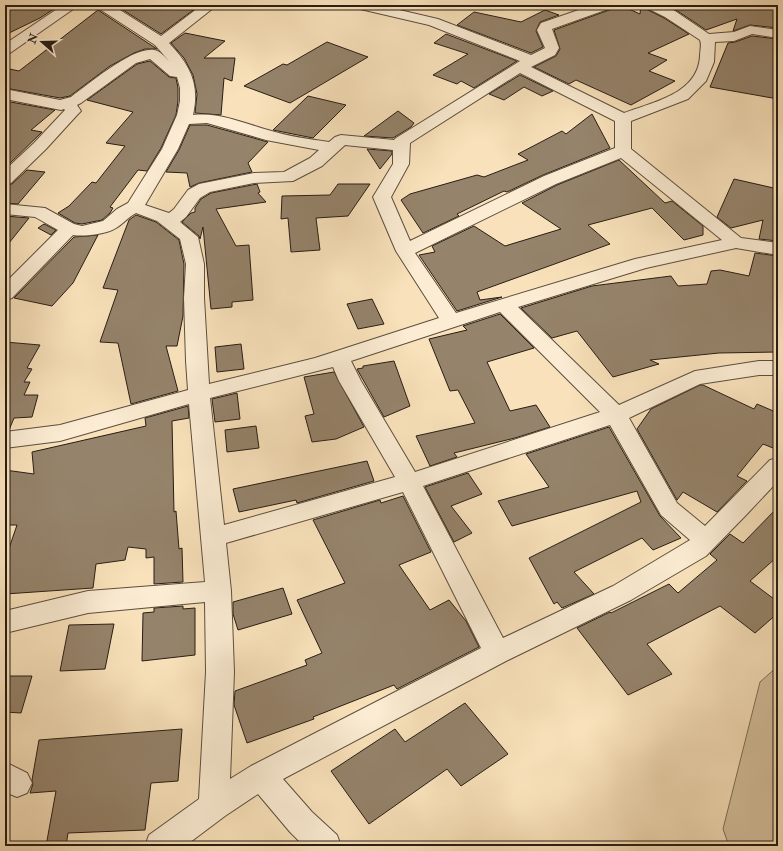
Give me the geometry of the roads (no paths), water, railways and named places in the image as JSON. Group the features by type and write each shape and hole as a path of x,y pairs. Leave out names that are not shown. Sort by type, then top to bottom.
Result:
{"street":[{"path":"5,50 72,5"},
{"path":"5,209 39,212 69,229 82,231 109,225 123,213 135,206 179,130 187,111 188,89 178,62 161,43 103,5"},
{"path":"161,43 210,5"},
{"path":"361,5 433,22 525,63 623,118 683,96 696,84 699,81 707,62 708,43 706,38"},
{"path":"451,321 405,251 382,197 401,164 402,141 525,63 550,52 552,48 544,30 546,26 603,5"},
{"path":"652,5 670,14 706,38 727,38 745,34 750,30 778,34"},
{"path":"5,94 61,106 76,100 131,60 152,54 174,73 182,72"},
{"path":"5,109 21,98"},
{"path":"5,179 40,146 73,111 68,103"},
{"path":"183,120 207,118 226,122 266,135 332,148"},
{"path":"623,118 623,151"},
{"path":"169,222 180,213 194,194 205,188 254,178 287,177 316,162 341,140 402,146"},
{"path":"623,151 736,243"},
{"path":"405,251 550,180 623,151"},
{"path":"135,206 163,217 189,237 195,264 194,298 199,394 214,537 218,591 220,672 214,806"},
{"path":"9,286 69,229"},
{"path":"5,440 60,433 199,394 340,358 451,321 642,263 736,243 778,249"},
{"path":"504,305 616,415 670,509 706,540"},
{"path":"340,358 350,381 408,482 497,653"},
{"path":"214,537 408,482 616,415 694,378 759,368 778,368"},
{"path":"160,846 214,806 261,776 497,653 622,593 697,549 739,508 778,466"},
{"path":"5,622 88,602 218,591"},
{"path":"261,776 301,822 326,846"}]}
